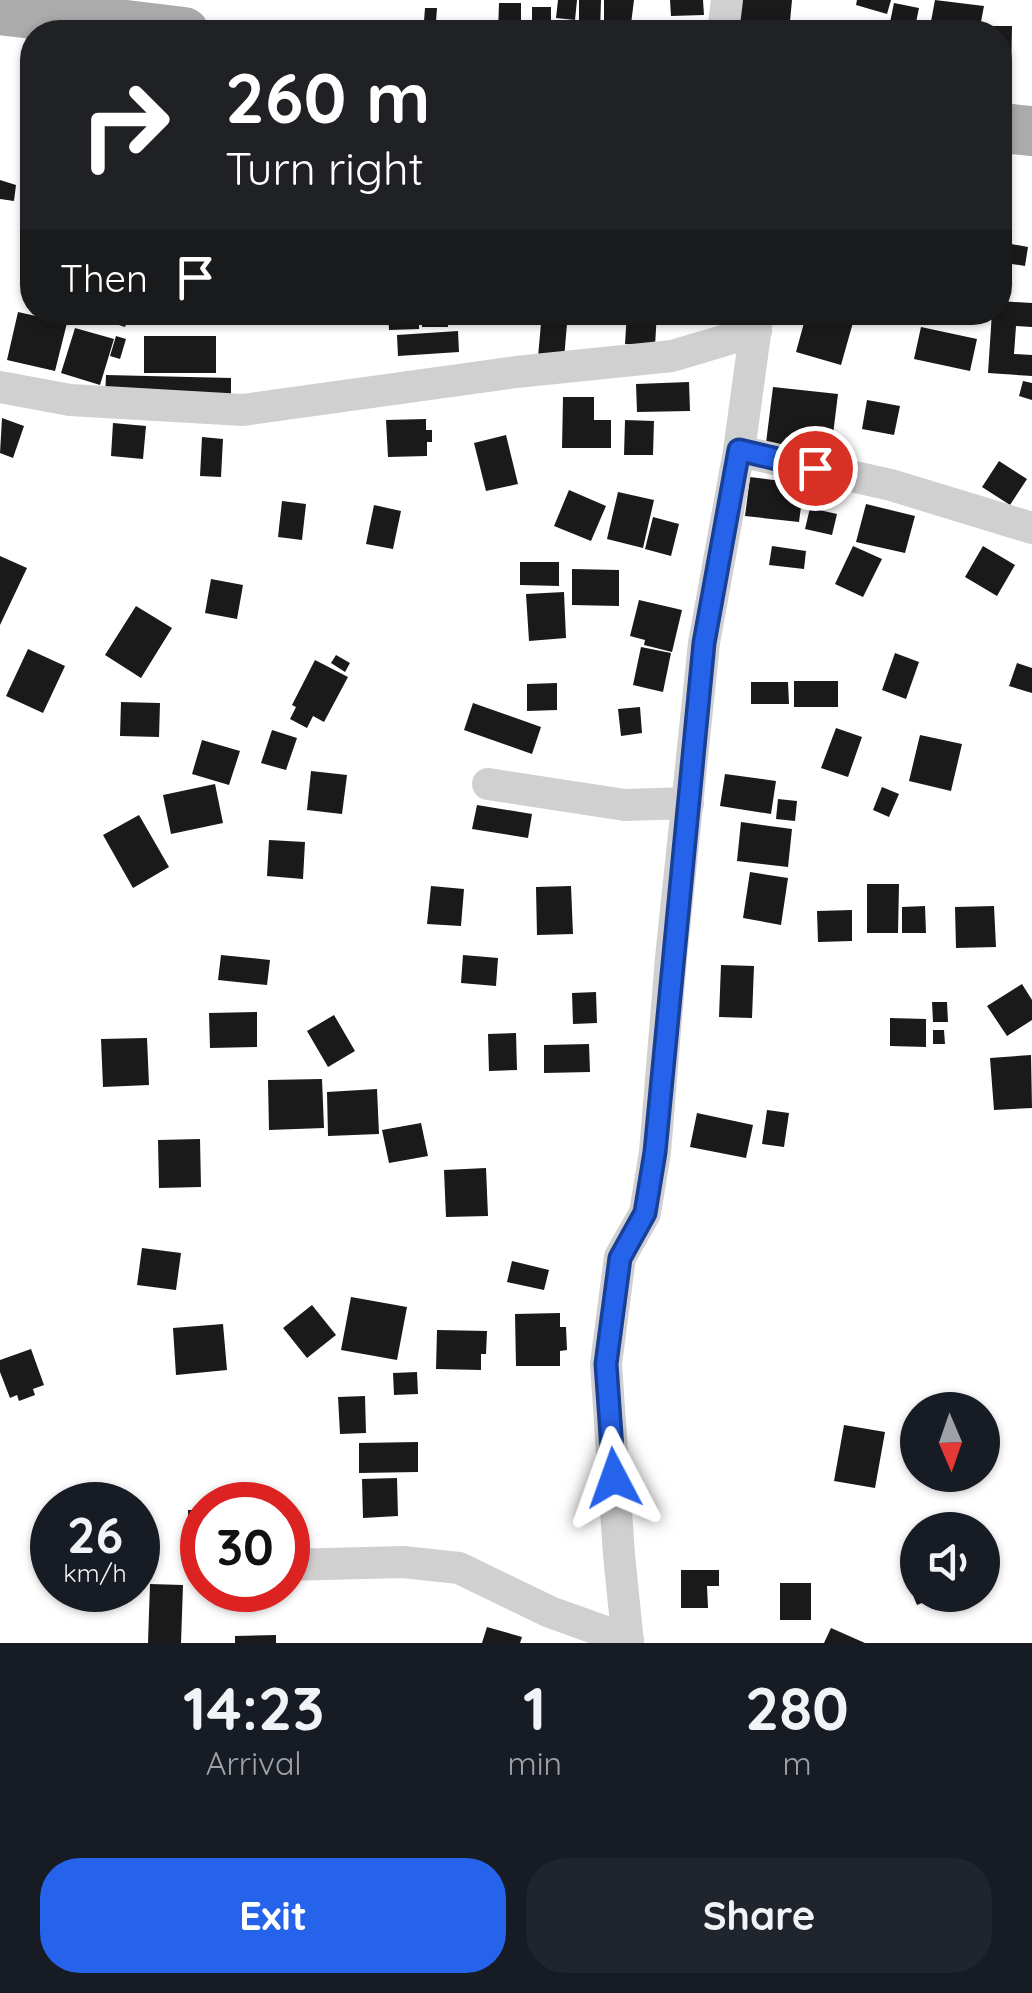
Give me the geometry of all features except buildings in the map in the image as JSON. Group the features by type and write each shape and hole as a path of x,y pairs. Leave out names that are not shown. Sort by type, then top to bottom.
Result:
{"main road":[{"path":"0,10 84,20"}],"street":[{"path":"0,387 70,400 243,410 516,372 672,356 750,325"},
{"path":"310,1565 403,1562 459,1568 550,1612 628,1641 606,1364 620,1258 645,1213 655,1152 704,643 739,450 757,325"},
{"path":"739,450 890,485 1032,528"},
{"path":"488,784 625,805 688,803"}],"route":[{"path":"614,1478 606,1364 620,1258 645,1213 655,1152 704,643 739,450 815,468"}]}
